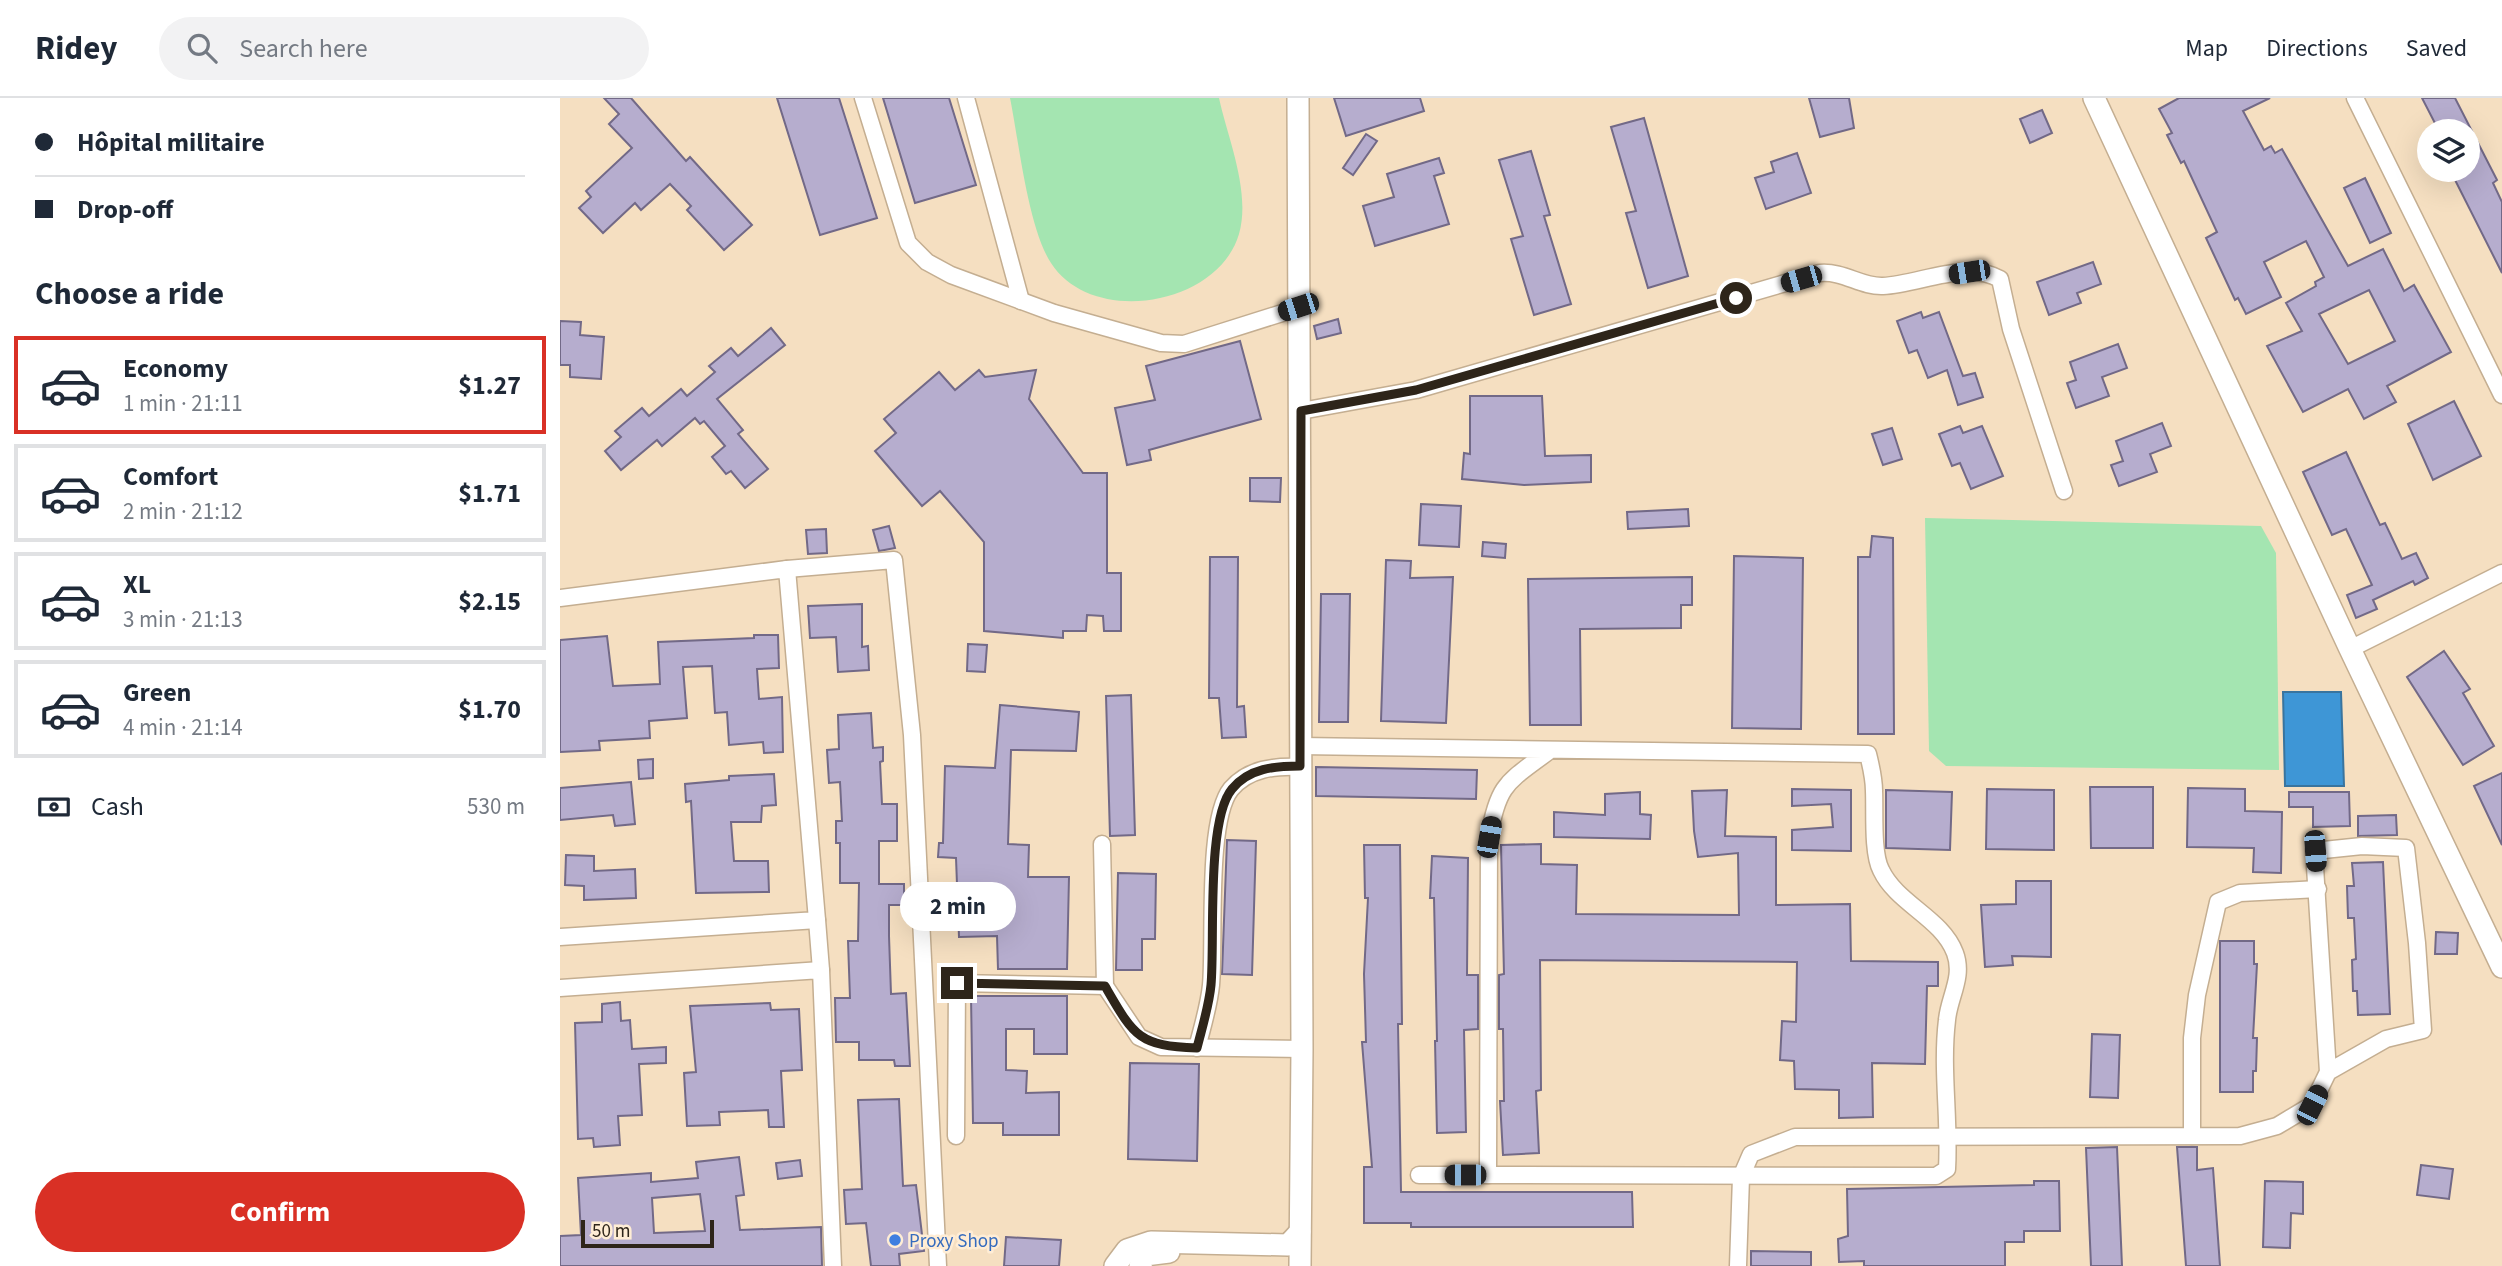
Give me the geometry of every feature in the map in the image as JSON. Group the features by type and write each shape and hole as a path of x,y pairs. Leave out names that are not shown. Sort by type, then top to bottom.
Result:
{"street":[{"path":"863,98 908,243 927,262 951,275 1021,301 1161,344 1184,344 1298,307"},
{"path":"967,98 1021,301"},
{"path":"1298,98 1301,411 1300,1266"},
{"path":"2094,98 2350,649 2502,967"},
{"path":"2355,98 2502,395"},
{"path":"1301,411 1416,390 1821,273 1835,271 1881,286 1969,272 1989,273 2000,279 2011,329 2064,491"},
{"path":"560,598 787,569 894,560 913,748 937,1266"},
{"path":"787,569 821,970 833,1266"},
{"path":"2350,649 2502,573"},
{"path":"1488,1175 1489,837 1499,797 1508,780 1549,751"},
{"path":"1197,1048 1211,988 1220,818 1230,790 1247,776 1300,756 1549,751 1868,754 1874,788 1880,869 1903,898 1937,928 1955,952 1959,978 1948,1006 1943,1052 1949,1136 1947,1169 1936,1176 1419,1174"},
{"path":"1102,844 1105,986 1139,1037 1161,1047 1302,1049"},
{"path":"1738,1266 1741,1177 1751,1154 1795,1137 2240,1136 2277,1126 2312,1105 2328,1072 2315,851 2362,846 2406,848 2417,943 2423,1030 2386,1039 2328,1072"},
{"path":"2192,1136 2192,1038 2197,995 2218,902 2239,893 2318,889"},
{"path":"560,937 817,919"},
{"path":"560,988 821,970"},
{"path":"956,1136 957,983 1105,986"},
{"path":"1115,1266 1126,1250 1152,1242 1288,1245 1300,1232"},
{"path":"1140,1266 1145,1255 1156,1252 1286,1254 1295,1250 1300,1232"}],"green space":[{"path":"1010,98 1219,98 1237,166 1242,201 1239,234 1227,259 1207,278 1181,292 1152,300 1123,301 1095,296 1070,283 1051,263 1036,229"},
{"path":"1925,518 2261,526 2276,553 2279,770 1946,766 1929,751"}],"water":[{"path":"2283,692 2341,692 2344,786 2285,786"}],"building":[{"path":"604,98 631,98 686,161 690,157 752,225 724,250 687,210 691,206 670,184 641,210 635,203 603,233 579,208 591,197 586,191 632,148 609,124 619,114"},
{"path":"777,98 839,98 877,218 820,235"},
{"path":"883,98 949,98 976,185 915,203"},
{"path":"1334,98 1420,98 1424,111 1346,136"},
{"path":"1809,98 1849,98 1854,128 1820,137"},
{"path":"2179,98 2270,98 2243,111 2264,150 2271,146 2275,153 2282,149 2348,266 2383,249 2404,291 2414,285 2451,352 2387,386 2396,402 2364,419 2348,389 2303,412 2267,346 2302,331 2286,303 2316,286 2315,282 2324,277 2306,241 2264,262 2281,297 2246,314 2238,298 2235,300 2206,238 2217,232 2184,161 2181,163 2167,135 2172,133 2159,109","holes":["2369,290 2395,341 2348,364 2319,314"]},
{"path":"2422,98 2455,98 2466,119 2433,119"},
{"path":"2042,110 2052,133 2030,143 2020,119"},
{"path":"1644,118 1688,276 1648,288 1626,213 1636,211 1611,127"},
{"path":"1366,134 1377,141 1353,175 1343,168"},
{"path":"2480,147 2497,180 2493,183 2502,202 2502,273 2456,182 2480,182"},
{"path":"1531,151 1550,215 1544,216 1571,304 1534,315 1511,239 1523,236 1499,160"},
{"path":"1797,153 1811,193 1766,209 1755,178 1774,172 1771,162"},
{"path":"1439,158 1444,173 1434,176 1449,224 1375,246 1363,206 1394,197 1387,174"},
{"path":"2365,178 2391,233 2370,243 2344,188"},
{"path":"2093,262 2101,284 2077,293 2081,303 2049,315 2037,282"},
{"path":"1921,312 1923,318 1939,312 1963,376 1975,373 1983,397 1958,405 1947,370 1928,378 1917,350 1909,353 1897,321"},
{"path":"1338,319 1341,333 1317,339 1314,326"},
{"path":"560,321 581,322 580,335 604,337 601,379 570,377 570,365 560,365"},
{"path":"771,328 785,345 717,399 743,430 738,434 768,469 745,488 731,471 726,474 712,457 725,446 704,421 700,424 695,418 662,446 657,440 621,470 605,451 621,437 615,431 642,408 649,416 681,389 687,396 715,372 709,366 731,348 738,356"},
{"path":"1240,341 1261,419 1149,450 1151,460 1127,465 1115,408 1155,400 1146,366"},
{"path":"2118,344 2127,368 2102,377 2109,396 2076,408 2067,383 2076,380 2070,362"},
{"path":"979,370 985,377 1036,370 1029,399 1083,473 1107,473 1107,573 1121,573 1121,631 1104,631 1103,616 1087,615 1086,631 1063,631 1063,638 984,631 984,542 940,491 922,506 875,451 896,433 884,419 939,372 955,390"},
{"path":"1470,396 1542,396 1545,456 1591,455 1591,482 1524,485 1462,479 1464,453 1470,454"},
{"path":"2454,401 2481,456 2433,480 2408,424"},
{"path":"2162,423 2171,446 2150,454 2157,472 2119,486 2111,465 2123,461 2116,441"},
{"path":"1960,426 1963,433 1982,426 2003,476 1971,489 1960,463 1952,466 1939,434"},
{"path":"1892,428 1902,459 1883,465 1872,434"},
{"path":"2346,452 2380,525 2385,523 2402,559 2416,553 2428,578 2415,585 2413,581 2373,600 2377,609 2356,618 2347,595 2372,585 2346,529 2332,535 2303,472"},
{"path":"1250,478 1281,478 1280,502 1250,501"},
{"path":"1421,504 1461,506 1459,547 1419,545"},
{"path":"1688,509 1689,526 1628,529 1627,512"},
{"path":"889,526 895,548 879,551 873,530"},
{"path":"826,529 827,553 808,554 806,530"},
{"path":"1872,536 1893,538 1894,734 1858,734 1858,557 1870,557"},
{"path":"1483,542 1506,544 1505,558 1482,556"},
{"path":"1734,556 1803,558 1801,729 1732,728"},
{"path":"1210,557 1238,557 1237,707 1244,706 1246,737 1222,738 1219,698 1209,698"},
{"path":"1386,560 1411,561 1410,578 1453,577 1446,723 1381,721"},
{"path":"1692,577 1692,605 1681,605 1681,628 1580,629 1581,725 1530,725 1528,579"},
{"path":"1321,594 1350,594 1348,722 1319,722"},
{"path":"862,604 862,647 868,646 869,670 838,672 836,637 810,638 808,606"},
{"path":"754,635 778,635 779,668 757,669 759,699 782,697 783,752 764,753 763,742 729,745 727,712 715,713 712,666 683,667 687,718 649,721 650,738 599,741 600,750 560,752 560,640 607,636 613,686 660,684 658,642 754,638"},
{"path":"968,644 987,645 985,672 967,671"},
{"path":"2444,651 2470,689 2463,693 2494,746 2463,765 2407,677"},
{"path":"1131,695 1135,835 1110,836 1106,696"},
{"path":"1000,705 1079,712 1076,751 1011,750 1008,844 1029,845 1028,877 1069,877 1067,969 998,969 997,936 959,937 956,858 938,857 939,843 943,843 945,766 995,768"},
{"path":"871,713 873,748 883,747 883,761 880,762 882,804 897,804 897,841 879,841 879,884 904,884 904,905 889,905 889,936 891,994 906,993 910,1066 895,1066 894,1060 859,1060 859,1042 836,1042 835,998 850,998 848,941 858,941 859,883 840,883 840,843 836,843 836,821 842,821 840,782 829,783 827,750 839,749 838,715"},
{"path":"653,759 653,778 639,779 638,760"},
{"path":"1316,767 1477,770 1476,799 1316,796"},
{"path":"2502,773 2502,845 2474,786"},
{"path":"774,774 776,805 762,806 761,822 731,822 734,861 768,861 769,892 696,893 691,801 686,802 685,784 729,780 729,776"},
{"path":"631,782 635,824 615,826 613,815 560,820 560,788"},
{"path":"2090,787 2153,787 2153,848 2091,848"},
{"path":"2188,788 2245,789 2245,811 2282,812 2281,873 2253,872 2254,848 2187,847"},
{"path":"1792,789 1851,790 1851,851 1792,850 1792,830 1833,827 1831,804 1792,806"},
{"path":"1987,789 2054,790 2054,850 1986,849"},
{"path":"1727,790 1725,836 1776,837 1776,905 1850,904 1851,961 1938,962 1938,986 1927,986 1925,1064 1872,1063 1873,1117 1839,1118 1839,1090 1795,1089 1794,1061 1780,1060 1782,1021 1796,1022 1797,962 1540,960 1541,1090 1536,1091 1539,1153 1503,1155 1500,1101 1504,1101 1503,1029 1499,1029 1499,975 1504,974 1501,845 1541,844 1541,864 1577,865 1576,914 1739,915 1738,853 1698,857 1694,831 1692,791"},
{"path":"1886,790 1952,792 1950,850 1886,848"},
{"path":"1640,792 1640,814 1651,815 1650,839 1554,837 1554,812 1605,815 1605,794"},
{"path":"2289,792 2349,792 2350,826 2313,827 2313,807 2289,807"},
{"path":"2396,815 2397,835 2358,836 2358,816"},
{"path":"1227,840 1256,841 1252,975 1222,974"},
{"path":"1364,845 1400,845 1402,1024 1398,1024 1401,1192 1632,1192 1633,1227 1411,1227 1411,1223 1364,1223 1364,1167 1372,1167 1362,1042 1366,1042 1364,974 1368,898 1365,898"},
{"path":"566,855 594,856 594,871 635,869 636,898 584,900 584,886 565,885"},
{"path":"1432,856 1468,858 1467,975 1478,975 1478,1029 1464,1030 1466,1132 1437,1133 1434,898 1430,898"},
{"path":"2383,862 2390,1014 2358,1015 2357,991 2353,991 2352,960 2356,959 2354,918 2348,918 2347,886 2354,886 2352,863"},
{"path":"1118,873 1156,874 1155,939 1142,939 1142,970 1116,970"},
{"path":"2016,881 2051,881 2051,957 2012,956 2013,965 1985,967 1981,905 2016,904"},
{"path":"2436,932 2458,933 2457,954 2435,954"},
{"path":"2220,941 2254,941 2254,964 2257,964 2253,1038 2257,1038 2253,1092 2220,1092"},
{"path":"971,996 1067,996 1067,1054 1034,1054 1034,1029 1006,1029 1006,1070 1027,1071 1026,1093 1059,1092 1059,1135 1003,1135 1003,1123 973,1123"},
{"path":"620,1002 621,1021 630,1020 632,1049 666,1047 666,1063 639,1064 642,1115 618,1116 620,1145 594,1147 593,1138 578,1139 575,1023 602,1022 602,1004"},
{"path":"770,1003 771,1010 799,1009 802,1070 781,1071 784,1127 769,1127 768,1110 719,1112 720,1125 687,1126 684,1073 696,1072 690,1006"},
{"path":"2092,1034 2120,1035 2118,1098 2090,1097"},
{"path":"1130,1063 1199,1064 1197,1161 1128,1159"},
{"path":"899,1099 903,1186 916,1185 924,1251 899,1254 900,1266 871,1266 866,1223 846,1224 844,1190 862,1189 858,1100"},
{"path":"2117,1147 2122,1266 2091,1266 2086,1148"},
{"path":"2177,1147 2197,1147 2197,1170 2213,1168 2220,1266 2186,1266"},
{"path":"739,1157 744,1195 736,1196 740,1230 821,1227 822,1266 560,1266 560,1236 581,1235 578,1178 651,1173 651,1182 698,1178 696,1162","holes":["700,1194 705,1231 654,1233 652,1198"]},
{"path":"800,1160 802,1176 778,1179 776,1163"},
{"path":"2421,1165 2453,1169 2449,1199 2417,1195"},
{"path":"2034,1181 2059,1181 2060,1231 2024,1231 2024,1242 2005,1242 2005,1266 1864,1266 1864,1261 1839,1262 1838,1239 1848,1236 1847,1189 2034,1185"},
{"path":"2265,1181 2303,1182 2303,1214 2291,1213 2290,1248 2263,1247"},
{"path":"1006,1237 1061,1240 1059,1266 1004,1266"},
{"path":"1751,1251 1811,1252 1811,1266 1751,1266"}],"place":[{"name":"Proxy Shop","path":"895,1240"}],"route":[{"path":"957,983 1105,986 1139,1037 1161,1047 1197,1048 1211,988 1216,845 1220,818 1230,790 1247,776 1267,768 1300,766 1301,411 1416,390 1736,298"}]}
